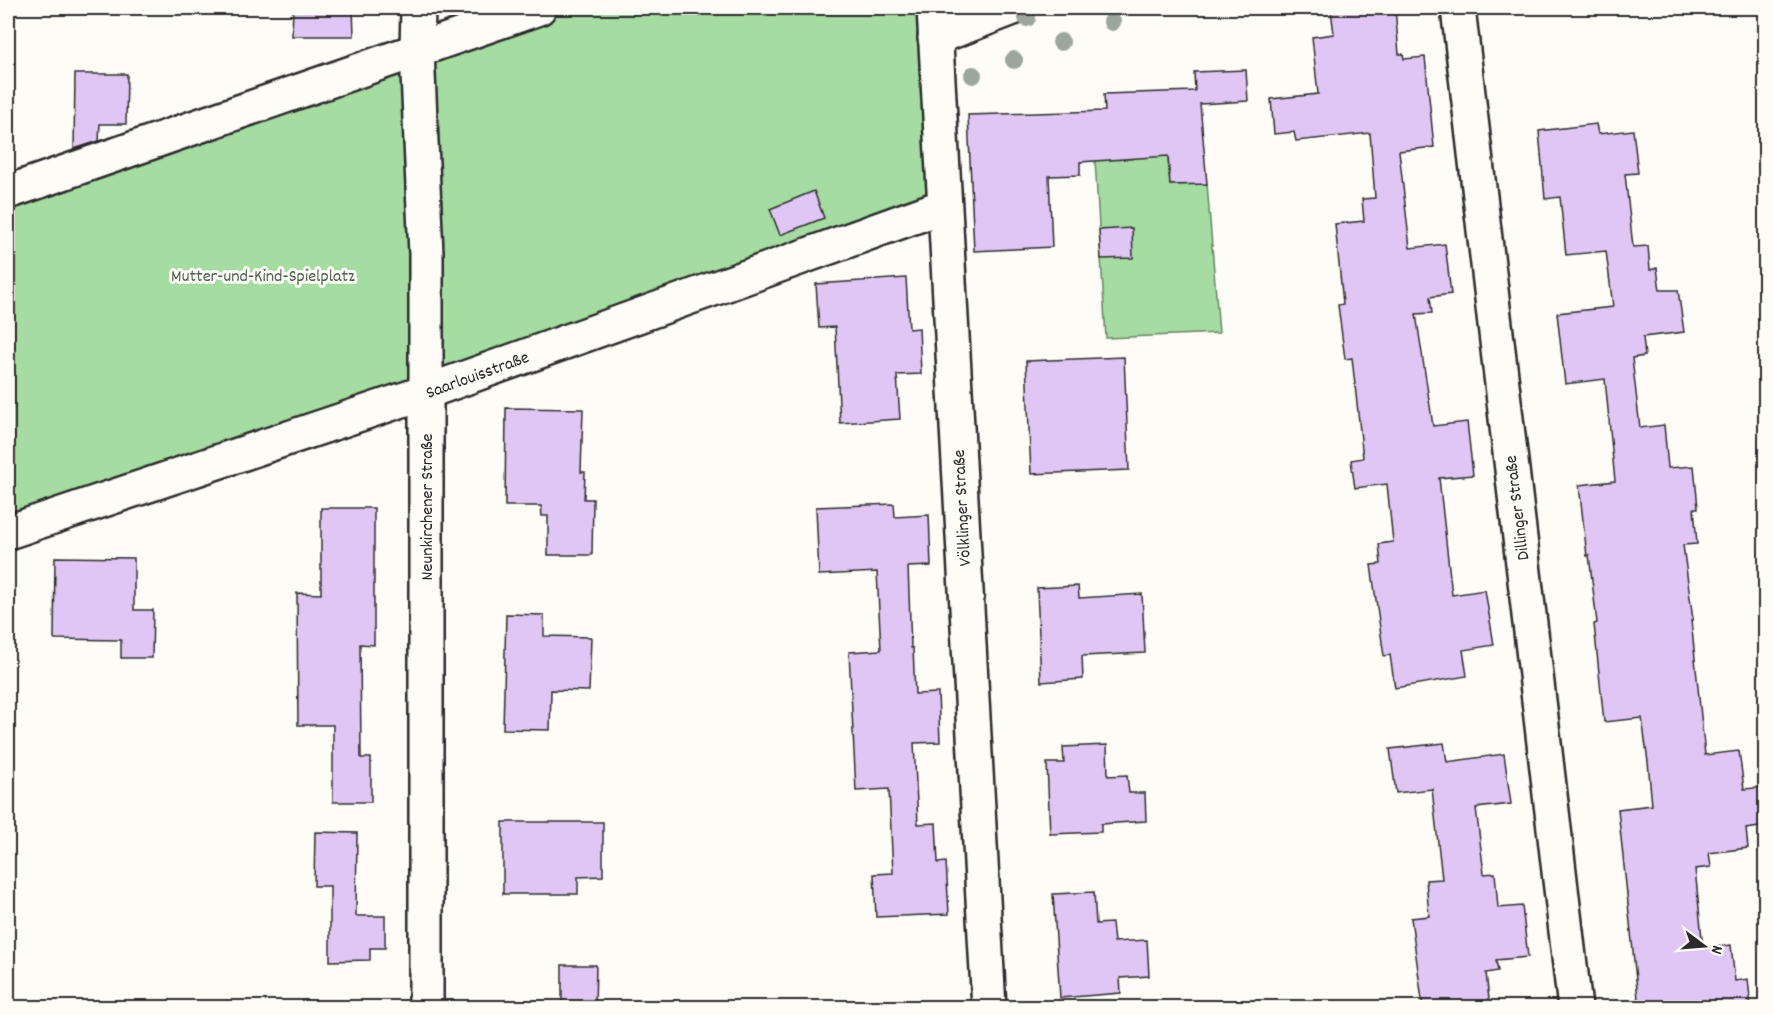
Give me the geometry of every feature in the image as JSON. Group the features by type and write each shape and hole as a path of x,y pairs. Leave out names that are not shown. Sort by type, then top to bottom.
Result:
{"street":[{"name":"Neunkirchener Straße","path":"417,8 426,254 426,1008"},
{"path":"8,192 539,8"},
{"path":"934,23 1013,8"},
{"name":"Dillinger Straße","path":"1458,8 1575,1008"},
{"name":"Völklinger Straße","path":"934,23 989,1008"},
{"name":"Saarlouisstraße","path":"8,532 426,392 944,206"}],"green space":[{"name":"Mutter-und-Kind-Spielplatz","path":"539,8 934,8 944,206 8,532 8,192"},
{"path":"1167,148 1170,185 1207,184 1219,333 1106,338 1095,160 1131,159"}],"building":[{"path":"293,8 353,8 354,36 292,36"},
{"path":"1395,8 1399,54 1403,54 1404,59 1425,57 1434,147 1399,151 1410,248 1445,244 1451,294 1430,297 1432,313 1416,314 1433,426 1467,422 1473,475 1439,478 1452,595 1485,590 1494,645 1463,650 1467,676 1395,688 1390,655 1384,656 1371,565 1381,564 1379,544 1393,542 1387,484 1355,488 1351,460 1363,458 1352,358 1345,359 1338,305 1343,304 1335,224 1364,221 1362,199 1375,198 1370,133 1296,141 1294,132 1274,134 1271,99 1318,94 1312,37 1334,34 1331,10"},
{"path":"1246,70 1248,101 1200,104 1207,184 1170,185 1168,156 1080,162 1080,175 1049,176 1052,247 974,251 968,115 1105,111 1104,94 1195,91 1194,72"},
{"path":"75,74 127,74 126,124 100,124 99,141 74,149"},
{"path":"1596,124 1598,134 1633,130 1638,173 1625,174 1633,247 1648,246 1650,270 1657,268 1660,290 1678,290 1684,332 1643,337 1645,356 1632,358 1640,428 1664,425 1668,468 1694,466 1698,508 1694,508 1697,544 1683,545 1693,620 1691,620 1705,755 1739,751 1744,789 1766,787 1766,826 1746,829 1748,848 1709,853 1711,867 1695,869 1703,948 1731,945 1735,981 1748,979 1751,1008 1639,1008 1618,809 1652,805 1648,762 1642,718 1604,722 1594,624 1597,623 1579,485 1615,481 1605,379 1565,384 1557,313 1613,307 1606,251 1566,255 1560,197 1545,199 1539,131"},
{"path":"814,191 824,218 780,235 770,209"},
{"path":"1132,228 1133,258 1101,259 1099,230"},
{"path":"906,278 909,329 919,328 921,374 897,375 900,419 840,423 835,327 819,328 816,284"},
{"path":"1124,357 1129,470 1031,474 1026,361"},
{"path":"506,408 583,409 581,472 585,472 584,499 593,499 592,555 548,555 548,516 542,516 541,506 505,506"},
{"path":"894,504 895,517 929,515 931,566 908,567 915,694 938,693 940,742 914,743 918,824 936,823 938,863 946,862 949,914 876,917 874,874 893,873 889,789 856,791 849,652 881,650 877,572 819,575 816,507"},
{"path":"321,508 374,508 374,645 360,644 361,758 371,758 371,802 333,802 333,725 298,725 297,593 321,594"},
{"path":"55,557 134,558 134,610 153,610 152,658 121,658 121,640 54,639"},
{"path":"1078,586 1079,598 1142,594 1145,653 1082,656 1083,679 1041,682 1037,588"},
{"path":"506,614 544,615 544,636 591,637 589,691 551,690 550,730 503,729"},
{"path":"1444,743 1447,762 1504,754 1511,804 1476,808 1484,874 1495,873 1498,908 1522,906 1528,957 1496,960 1498,971 1486,973 1490,1008 1423,1008 1411,918 1429,916 1426,880 1442,879 1432,789 1396,793 1390,749"},
{"path":"1107,745 1108,776 1127,775 1129,793 1145,793 1146,821 1101,824 1101,832 1050,834 1047,763 1064,763 1063,747"},
{"path":"503,822 603,822 603,876 578,877 578,894 503,894"},
{"path":"315,832 357,833 356,916 385,916 385,948 370,948 370,960 330,961 330,886 314,886"},
{"path":"1094,892 1096,924 1112,923 1114,942 1147,940 1149,976 1120,978 1121,993 1060,998 1053,894"},
{"path":"562,965 596,965 595,1008 562,1008"}]}
